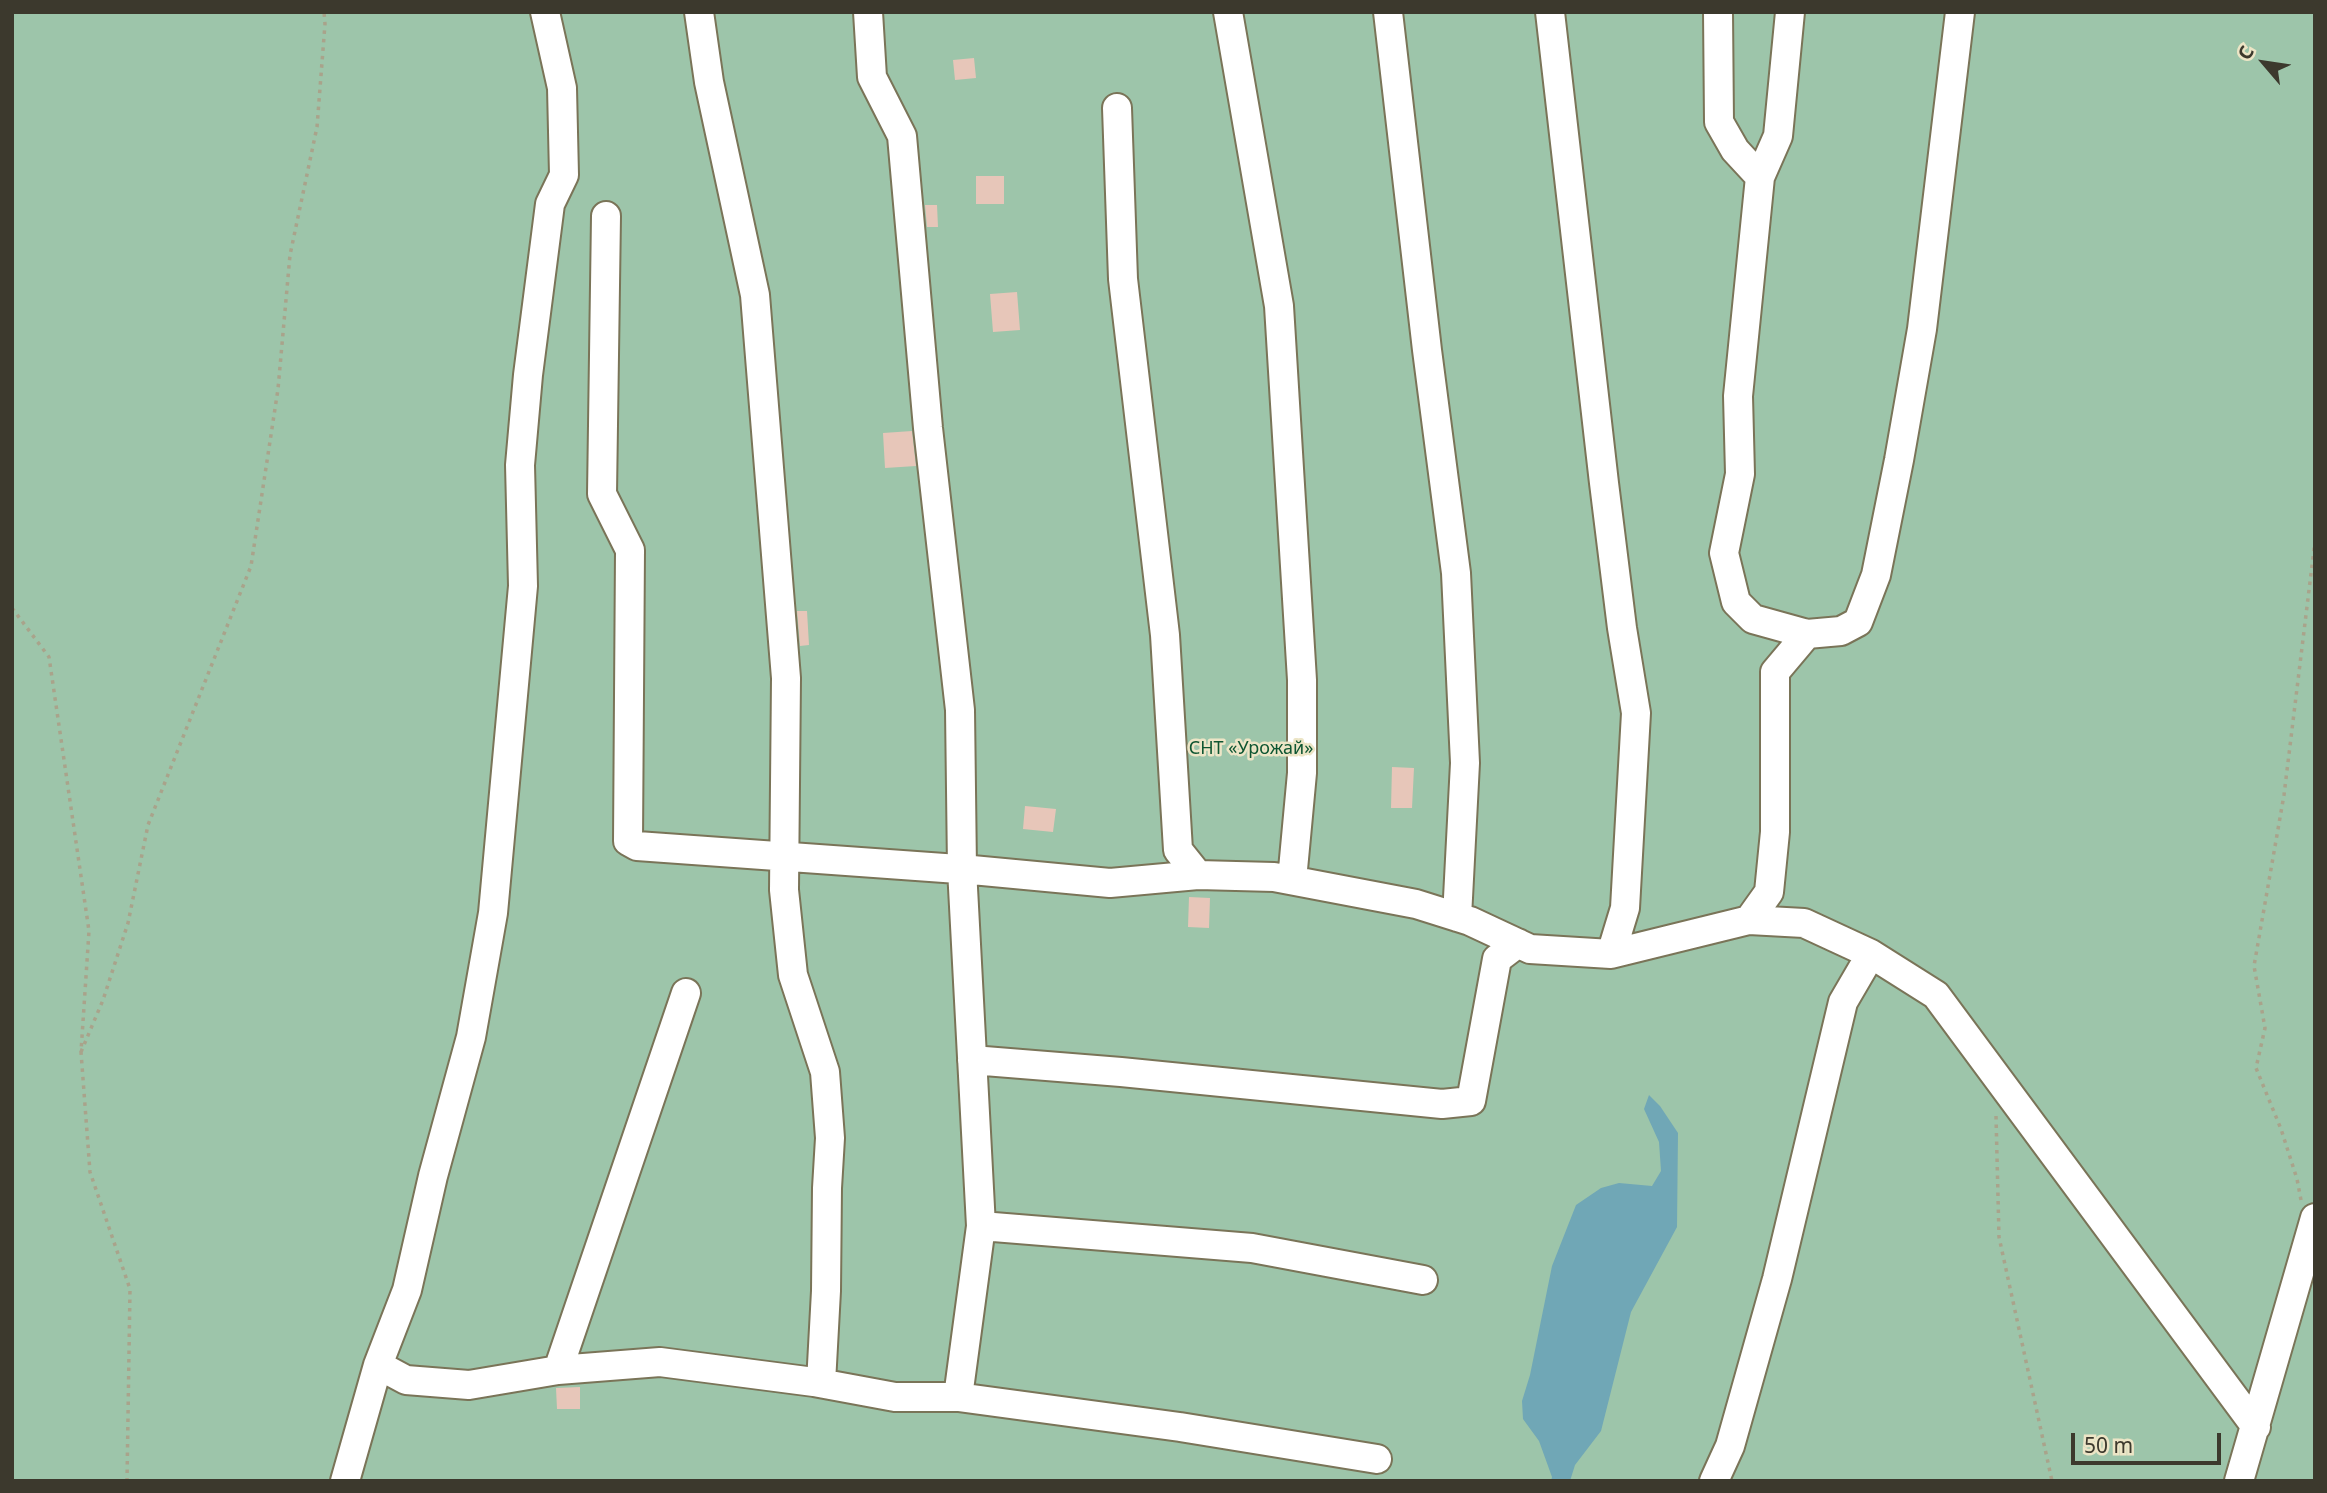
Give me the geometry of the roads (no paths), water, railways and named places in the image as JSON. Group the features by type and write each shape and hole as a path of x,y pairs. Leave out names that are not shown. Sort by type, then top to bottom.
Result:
{"street":[{"path":"345,1481 378,1365 407,1290 433,1176 471,1037 493,913 523,586 520,465 528,375 550,204 564,175 562,88 545,12"},
{"path":"699,12 709,82 755,295 786,678 784,890 793,975 825,1072 829,1125 826,1291 821,1383"},
{"path":"868,12 872,77 902,136 928,428 960,710 962,869 981,1226 958,1397"},
{"path":"1228,12 1279,306 1302,680 1302,773 1292,880"},
{"path":"1388,12 1456,573 1465,763 1457,917"},
{"path":"1549,12 1607,510 1636,713 1625,908 1611,954"},
{"path":"1718,12 1719,122 1735,150 1760,177"},
{"path":"1790,12 1778,136 1760,177 1738,396 1740,474 1724,553 1736,602 1753,619 1807,635 1840,631 1858,622 1876,575 1922,330 1960,12"},
{"path":"1117,108 1123,279 1166,635 1178,850 1198,875"},
{"path":"606,216 602,494 630,550 628,841 637,846 962,869 1110,883 1198,875 1274,877 1416,904 1457,917 1530,949 1611,954 1749,920 1804,923 1871,954 1936,995 2256,1427"},
{"path":"1749,920 1769,892 1775,832 1775,672 1807,635"},
{"path":"972,1060 1442,1104 1471,1101 1497,959 1518,943"},
{"path":"1714,1481 1730,1446 1777,1279 1843,1002 1871,954"},
{"path":"558,1370 686,993"},
{"path":"2239,1481 2256,1427 2308,1211"},
{"path":"981,1226 1252,1248 1423,1280"},
{"path":"378,1365 406,1380 468,1385 558,1370 660,1362 821,1383 895,1396 958,1397 1180,1427 1377,1459"}],"water":[{"path":"1649,1095 1678,1133 1677,1227 1631,1312 1601,1431 1575,1465 1570,1481 1551,1481 1552,1477 1539,1441 1523,1419 1522,1401 1530,1375 1552,1266 1576,1205 1601,1188 1619,1183 1652,1186 1661,1171 1659,1142 1644,1109"}],"park label":[{"name":"СНТ «Урожай»","path":"1251,749"}]}
